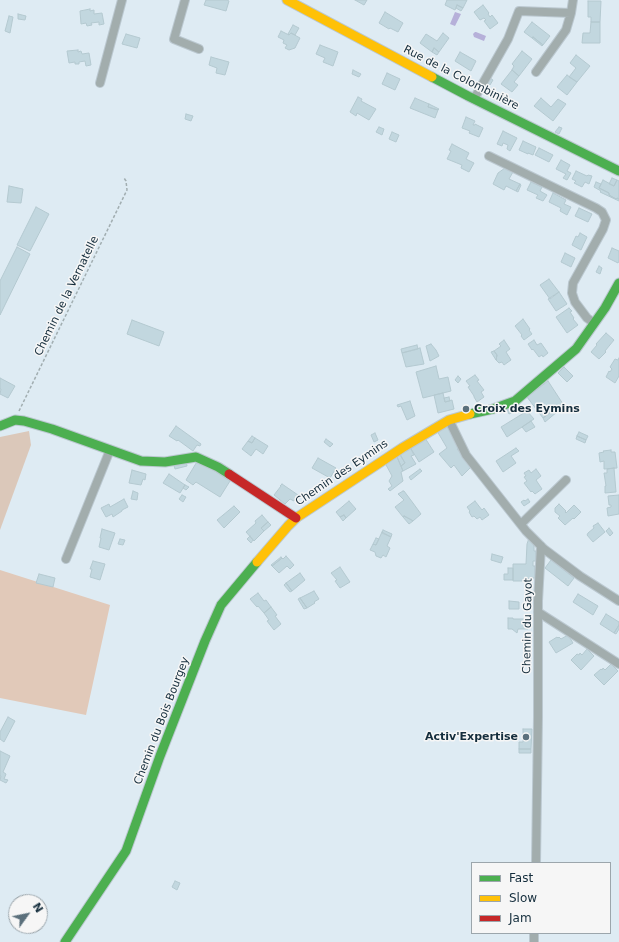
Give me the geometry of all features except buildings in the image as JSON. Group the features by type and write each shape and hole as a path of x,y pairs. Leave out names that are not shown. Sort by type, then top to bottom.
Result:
{"street":[{"path":"100,83 122,0"},
{"path":"185,0 174,39 199,49"},
{"path":"536,72 566,30 573,0"},
{"name":"Rue de la Colombinière","path":"291,2 474,99 619,171"},
{"path":"474,99 508,39 519,11 571,13"},
{"path":"489,156 602,212 606,220 603,229 573,283 572,293 575,302 587,318 594,324"},
{"name":"Chemin des Eymins","path":"14,420 52,428 141,461 165,462 196,457 218,467 296,518 402,448 449,420 493,409 515,401 576,349 605,308 619,283"},
{"path":"0,426 14,420"},
{"path":"449,420 466,455 521,524 541,546 580,576 619,601"},
{"path":"66,559 110,450"},
{"path":"521,524 566,480"},
{"name":"Chemin du Bois Bourgey","path":"65,942 126,851 160,756 205,641 221,605 296,518"},
{"name":"Chemin du Gayot","path":"536,862 538,612 541,546"},
{"path":"538,612 619,664"}],"path":[{"name":"Chemin de la Vernatelle","path":"14,420 127,190 126,181 124,178"}],"shaded area":[{"path":"455,12 461,14 455,26 450,24"},
{"path":"475,32 486,36 484,41 474,37 473,34"},
{"path":"29,431 31,445 0,530 0,437"},
{"path":"0,570 110,605 86,715 0,698"}],"traffic: fast":[{"path":"432,77 619,171"},
{"path":"470,414 493,409 515,401 576,349 605,308 619,283"},
{"path":"0,426 15,420 24,421 52,429 141,461 165,462 196,457 229,474"},
{"path":"65,942 126,851 160,756 205,641 221,605 257,562"}],"traffic: slow":[{"path":"287,0 432,77"},
{"path":"257,562 296,518 402,448 449,420 470,414"}],"traffic: jam":[{"path":"229,474 296,518"}],"place":[{"name":"Croix des Eymins","path":"466,409"},
{"name":"Activ'Expertise","path":"526,737"}]}
